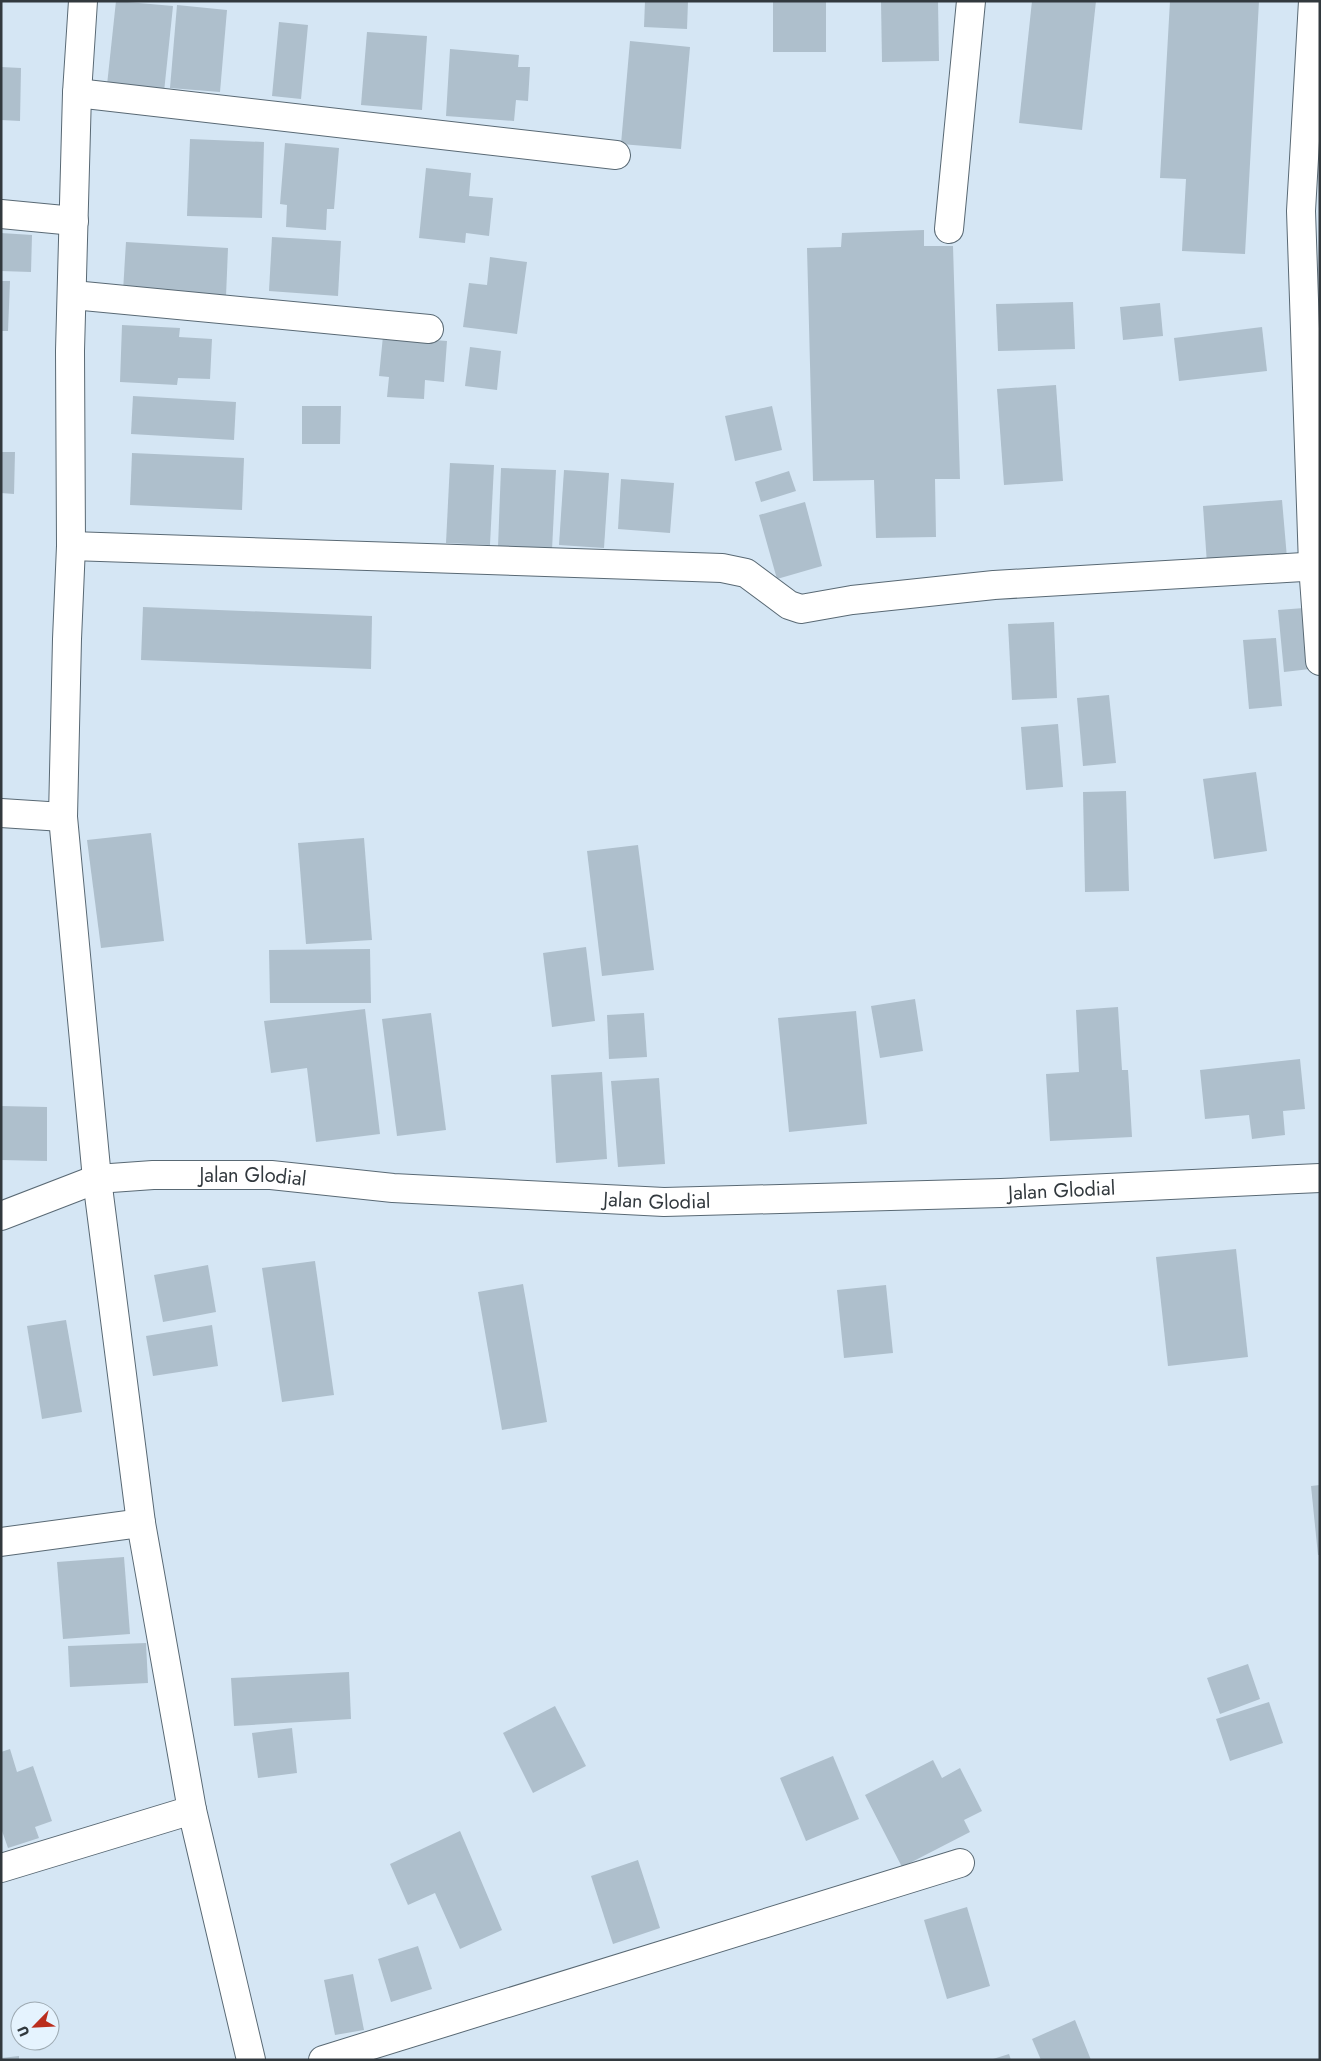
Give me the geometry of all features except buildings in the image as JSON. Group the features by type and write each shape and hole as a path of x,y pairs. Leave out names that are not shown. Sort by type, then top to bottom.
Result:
{"street":[{"path":"83,1 77,94 70,352 72,546 67,639 63,817 96,1179 140,1523 192,1810 251,2060"},
{"path":"949,229 971,1"},
{"path":"1313,1 1301,211 1320,661"},
{"path":"77,94 616,155"},
{"path":"1,214 74,221"},
{"path":"73,296 429,329"},
{"path":"72,546 722,568 746,573 789,605 802,609 852,600 994,585 1316,566"},
{"path":"1,813 63,817"},
{"name":"Jalan Glodial","path":"1,1216 96,1179 153,1175 271,1175 393,1188 664,1202 991,1193 1320,1178"},
{"path":"1,1542 140,1523"},
{"path":"1,1868 192,1810"},
{"path":"323,2060 960,1864"}]}
